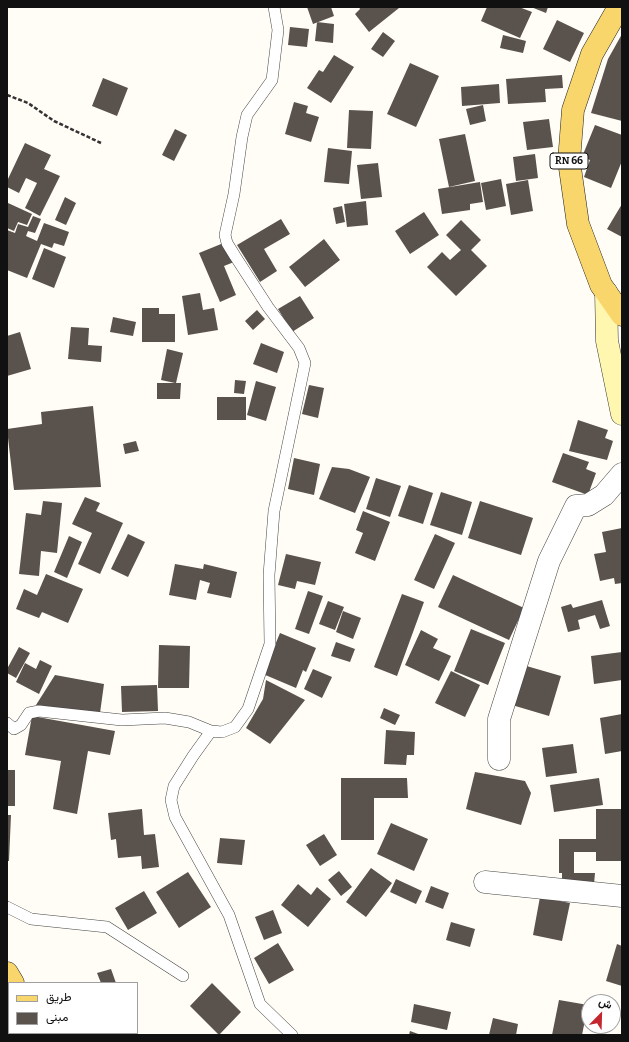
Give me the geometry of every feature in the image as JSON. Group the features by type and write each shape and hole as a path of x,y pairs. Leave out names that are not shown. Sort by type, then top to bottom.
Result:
{"main road":[{"name":"RN 66","path":"619,7 592,54 573,110 569,161 578,224 602,285 622,315"},
{"path":"7,973 12,982"}],"street":[{"path":"606,292 607,341 622,414"},
{"path":"499,760 499,719 549,561 576,506 588,505 604,494 622,474"},
{"path":"485,882 622,896"}],"lane":[{"path":"7,723 14,729 21,725 28,713 39,711 122,720 165,718 189,722 211,731 222,732 235,727 248,709 270,644 269,574 274,511 305,363 300,348 268,308 227,243 225,235 234,194 242,137 247,115 272,80 278,30 274,7"},
{"path":"211,731 174,786 171,800 175,817 229,914 260,1004 292,1035"},
{"path":"7,907 31,919 106,926 183,976"}],"path":[{"path":"7,95 28,103 54,121 101,143"}],"building":[{"path":"307,7 331,7 334,16 313,24"},
{"path":"359,7 399,8 369,32 355,14 360,9"},
{"path":"487,7 519,7 532,12 520,38 481,21"},
{"path":"531,7 548,7 546,13"},
{"path":"557,20 584,33 570,62 543,49"},
{"path":"317,22 334,24 333,43 315,41"},
{"path":"290,27 309,29 307,47 288,45"},
{"path":"383,32 395,41 383,57 371,49"},
{"path":"622,34 622,121 591,113 608,59"},
{"path":"503,35 526,41 523,53 500,48"},
{"path":"334,55 354,67 331,103 307,88 319,70 323,72"},
{"path":"410,63 439,76 416,127 387,114"},
{"path":"562,75 563,88 545,89 546,102 508,104 506,79"},
{"path":"103,78 128,88 117,116 92,106"},
{"path":"499,84 500,103 462,106 461,87"},
{"path":"294,102 308,106 306,113 319,117 311,142 285,134"},
{"path":"483,105 486,121 470,125 466,109"},
{"path":"349,110 373,111 371,149 347,148"},
{"path":"549,119 553,147 527,150 523,122"},
{"path":"595,125 622,135 622,161 611,188 584,177 590,160 582,157"},
{"path":"175,129 187,135 174,161 162,155"},
{"path":"465,134 475,181 449,187 439,139"},
{"path":"25,143 51,155 44,169 60,176 40,216 25,208 37,183 26,178 19,193 7,187 7,181"},
{"path":"328,148 352,151 349,184 324,182"},
{"path":"535,154 538,178 516,181 513,157"},
{"path":"378,163 382,197 361,199 357,165"},
{"path":"501,179 506,206 486,210 481,183"},
{"path":"528,180 533,211 511,215 506,184"},
{"path":"480,182 483,202 470,204 470,210 442,214 438,189"},
{"path":"65,197 76,203 66,225 55,220"},
{"path":"366,201 368,225 347,227 344,204"},
{"path":"8,203 32,214 27,225 18,222 14,231 7,228"},
{"path":"622,204 622,237 607,229"},
{"path":"342,206 345,222 336,224 333,208"},
{"path":"424,212 439,235 410,254 395,231"},
{"path":"33,216 41,219 35,233 28,231 26,236 37,241 44,223 69,232 64,246 54,243 52,248 41,244 27,278 7,270 7,230 15,233 18,224 28,227"},
{"path":"281,219 290,234 264,249 277,271 260,282 237,245"},
{"path":"461,220 481,240 471,250 487,266 456,296 427,267 442,252 450,260 461,250 446,235"},
{"path":"324,239 340,260 305,287 289,267"},
{"path":"226,242 234,262 224,266 236,295 220,302 199,253"},
{"path":"44,248 66,257 54,288 32,279"},
{"path":"200,293 203,310 214,308 218,330 188,335 182,296"},
{"path":"300,296 314,318 292,332 278,309"},
{"path":"142,308 159,308 159,314 175,314 175,342 142,342"},
{"path":"257,310 265,319 253,330 245,321"},
{"path":"113,317 136,322 133,336 110,332"},
{"path":"71,327 89,328 88,345 102,346 101,362 68,359"},
{"path":"20,332 31,369 7,376 7,336"},
{"path":"261,343 284,352 277,373 253,364"},
{"path":"167,349 183,353 176,383 181,383 180,399 157,399 157,383 175,383 161,380"},
{"path":"235,380 246,381 244,394 234,393"},
{"path":"256,381 276,387 266,421 247,415"},
{"path":"309,385 324,388 318,418 302,414"},
{"path":"217,397 246,397 246,420 217,420"},
{"path":"93,406 101,487 14,490 7,429 42,424 41,412"},
{"path":"578,420 608,430 605,438 613,441 607,460 569,451"},
{"path":"136,441 139,451 125,454 123,444"},
{"path":"563,453 589,462 586,469 596,473 588,495 552,482"},
{"path":"294,458 320,464 314,495 288,489"},
{"path":"332,467 349,469 370,477 355,513 319,499"},
{"path":"376,478 401,486 390,517 366,509"},
{"path":"409,485 433,493 423,524 398,516"},
{"path":"441,492 472,502 462,535 430,525"},
{"path":"85,497 100,503 96,511 123,523 100,574 78,564 92,533 72,524"},
{"path":"43,501 62,503 57,553 41,551 39,576 19,574 26,513 41,515"},
{"path":"480,501 533,518 521,555 468,538"},
{"path":"363,511 390,522 375,561 355,553 363,533 356,530"},
{"path":"622,528 622,583 615,584 614,578 600,581 594,554 606,552 602,532"},
{"path":"128,534 145,542 128,577 111,569"},
{"path":"435,534 455,543 434,589 414,580"},
{"path":"69,536 82,542 67,578 54,572"},
{"path":"286,554 321,562 315,585 297,581 295,589 278,585"},
{"path":"175,564 203,569 204,564 237,572 231,598 207,593 210,583 200,580 196,600 169,595"},
{"path":"46,574 83,589 68,623 42,612 39,618 16,609 24,589 37,595"},
{"path":"453,575 524,608 509,640 438,607"},
{"path":"308,591 323,596 309,634 295,629"},
{"path":"402,594 424,602 397,676 374,667"},
{"path":"602,600 610,626 600,629 595,615 578,620 580,629 568,632 561,607 571,604 573,608"},
{"path":"328,601 344,607 335,630 319,624"},
{"path":"343,611 361,618 353,639 336,632"},
{"path":"471,629 505,643 488,685 454,671"},
{"path":"421,630 438,639 433,648 451,656 439,681 405,665"},
{"path":"280,633 316,648 306,672 303,670 296,688 263,674"},
{"path":"336,642 355,649 350,662 331,656"},
{"path":"159,645 190,646 189,688 158,688"},
{"path":"19,647 30,653 16,678 7,673 7,669"},
{"path":"622,652 622,680 594,684 591,656"},
{"path":"40,660 52,666 39,694 16,682 25,663 36,669"},
{"path":"523,665 561,676 549,716 512,705"},
{"path":"313,669 332,677 322,698 304,689"},
{"path":"451,671 480,685 465,717 435,703"},
{"path":"55,675 104,684 100,713 36,705"},
{"path":"266,680 305,700 270,744 246,728 263,699"},
{"path":"157,685 158,711 122,712 121,686"},
{"path":"384,708 400,715 395,725 380,718"},
{"path":"622,714 622,751 605,754 600,718"},
{"path":"32,716 115,731 110,755 88,751 77,814 53,809 61,761 25,755"},
{"path":"386,730 415,732 414,755 407,755 406,765 384,764"},
{"path":"573,744 577,773 546,777 542,748"},
{"path":"7,770 15,770 15,806 7,806"},
{"path":"475,772 525,781 531,793 521,825 466,809"},
{"path":"341,778 407,778 408,798 374,798 374,840 341,840"},
{"path":"599,778 603,805 554,812 550,785"},
{"path":"142,809 144,835 155,834 159,867 142,869 141,856 118,858 116,839 111,840 108,813"},
{"path":"596,809 622,809 622,861 596,861 596,852 574,852 574,873 595,873 594,884 562,884 562,873 559,873 559,839 596,839"},
{"path":"7,815 11,815 9,861 7,861"},
{"path":"391,823 428,839 414,871 377,854"},
{"path":"324,834 337,855 320,866 306,845"},
{"path":"220,838 245,840 242,865 217,863"},
{"path":"371,868 392,883 366,917 346,902"},
{"path":"339,871 352,887 341,896 328,880"},
{"path":"188,872 211,907 179,928 156,892"},
{"path":"396,879 422,891 416,904 390,892"},
{"path":"298,884 311,895 317,887 331,899 308,927 281,905"},
{"path":"431,886 449,893 443,909 425,902"},
{"path":"144,891 157,913 128,930 115,908"},
{"path":"540,897 570,903 562,941 533,935"},
{"path":"273,910 282,933 264,940 255,917"},
{"path":"451,922 475,929 470,947 446,940"},
{"path":"278,943 294,970 269,984 254,958"},
{"path":"617,944 622,946 622,986 606,981"},
{"path":"111,969 116,982 101,982 97,973"},
{"path":"212,983 241,1012 219,1035 190,1006"},
{"path":"559,1000 581,1004 582,1035 552,1035"},
{"path":"414,1004 451,1012 447,1030 411,1022"},
{"path":"493,1018 518,1024 516,1035 489,1035"},
{"path":"410,1031 421,1035 409,1035"}]}
